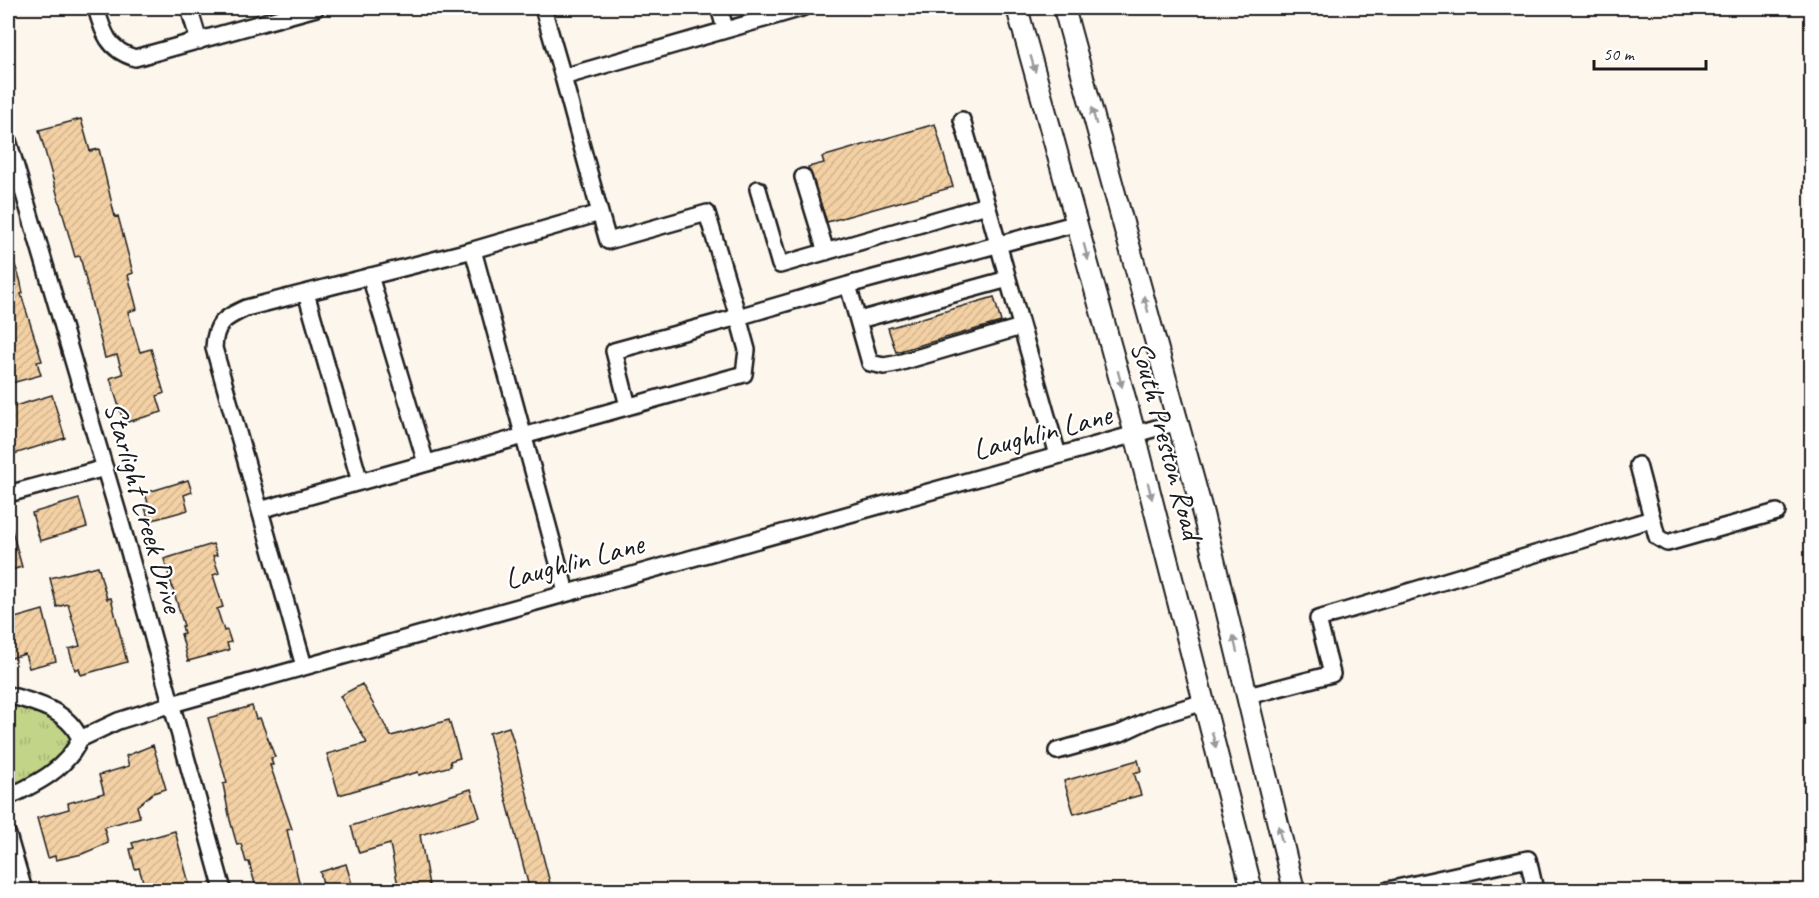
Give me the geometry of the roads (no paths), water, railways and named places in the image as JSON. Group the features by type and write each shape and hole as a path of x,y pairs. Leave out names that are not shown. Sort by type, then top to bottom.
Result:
{"main road":[{"name":"South Preston Road","path":"1017,8 1135,434 1252,891"},
{"name":"South Preston Road","path":"1064,8 1178,422 1248,696 1293,891"}],"street":[{"path":"96,8 103,34 117,51 135,58 316,8"},
{"path":"189,8 199,41"},
{"path":"260,510 744,374 747,350 707,213 608,241 543,8"},
{"path":"719,8 725,28"},
{"path":"563,77 725,28 802,8"},
{"path":"962,120 1058,455"},
{"name":"Starlight Creek Drive","path":"8,140 105,468 223,891"},
{"path":"803,177 826,252"},
{"path":"758,189 780,265 987,204"},
{"path":"304,666 214,348 215,333 226,318 246,308 473,250 600,213"},
{"path":"628,406 614,351 1078,223"},
{"path":"473,250 566,592"},
{"path":"370,276 426,463"},
{"path":"859,320 1008,279"},
{"path":"848,285 870,363 884,366 1021,327"},
{"path":"306,293 360,482"},
{"name":"Laughlin Lane","path":"80,739 118,721 172,704 1178,422"},
{"path":"1638,465 1658,537 1667,543 1778,512"},
{"path":"8,494 105,468"},
{"path":"1248,696 1332,674 1318,619 1652,519"},
{"path":"8,695 45,707 65,719 76,729 80,739 73,755 51,774 8,797"},
{"path":"1057,751 1121,732 1155,717 1204,702"},
{"path":"8,835 24,891"},
{"path":"1388,891 1528,859 1535,891"}]}
